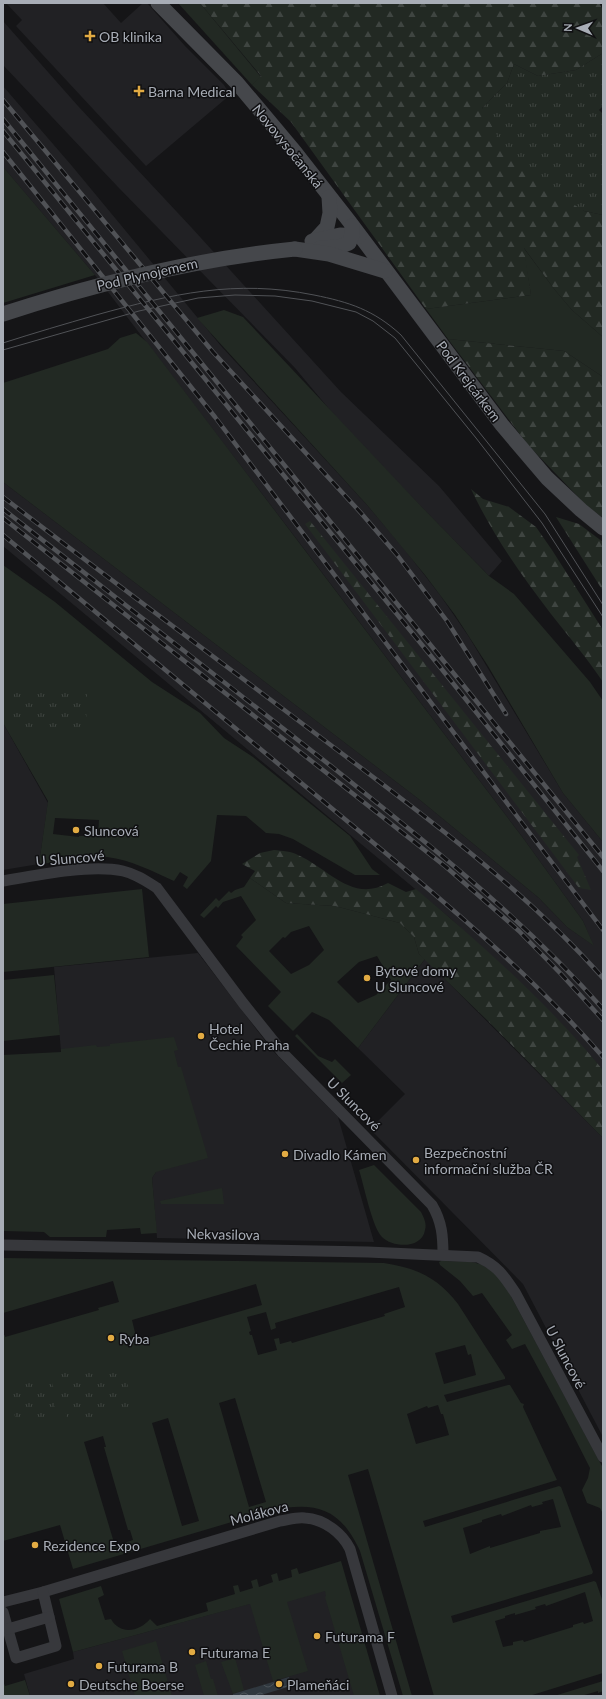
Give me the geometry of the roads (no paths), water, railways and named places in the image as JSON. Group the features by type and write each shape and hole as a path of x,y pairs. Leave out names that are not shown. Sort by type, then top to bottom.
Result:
{"main road":[{"name":"Novovysočanská","path":"158,3 237,83 329,197 353,230"},
{"path":"316,239 327,227 330,213 329,197"},
{"path":"295,249 316,239 340,235 353,230"},
{"path":"295,249 339,247 349,243 353,230"},
{"name":"Pod Krejcárkem","path":"353,230 502,425 542,472 581,510 603,528"},
{"path":"295,249 329,254 385,271"},
{"name":"Pod Plynojemem","path":"3,314 90,288 179,266 239,255 295,249"}],"street":[{"name":"U Sluncové","path":"3,881 106,868 125,871 139,876 157,888 242,1003 283,1053 432,1205 439,1218 443,1255 478,1257 491,1263 501,1272 516,1294 603,1456"},
{"name":"Nekvasilova","path":"3,1245 368,1252 443,1255"},
{"name":"Molákova","path":"3,1602 37,1592 43,1592 280,1521 306,1518 318,1521 340,1534 350,1549 392,1696"},
{"path":"3,1612 16,1658 56,1646 43,1592"},
{"path":"8,1629 49,1617"}],"water":[{"path":"289,1677 291,1686 258,1696 233,1696 233,1694"}],"tram line":[{"path":"3,343 124,307 204,291 257,288 285,290 327,298 360,308 381,319 401,335 545,514 603,605"},
{"path":"3,350 139,311 198,298 235,295 275,296 312,301 356,312 373,321 395,338 476,438 542,523 603,617"}],"railway":[{"path":"3,100 213,352 361,513 398,556 447,621 506,714"},
{"path":"3,119 603,857"},
{"path":"3,131 440,667 603,871"},
{"path":"3,152 215,417 603,930"},
{"path":"3,497 476,857 542,915 603,978"},
{"path":"3,509 331,766 438,852 539,942 603,1009"},
{"path":"3,518 446,867 519,931 603,1020"},
{"path":"3,535 440,899 508,959 541,991 603,1057"}],"place":[{"name":"OB klinika","path":"90,36"},
{"name":"Barna Medical","path":"139,91"},
{"name":"Sluncová","path":"76,830"},
{"name":"Bytové domy U Sluncové","path":"367,978"},
{"name":"Hotel Čechie Praha","path":"201,1036"},
{"name":"Divadlo Kámen","path":"285,1154"},
{"name":"Bezpečnostní informační služba ČR","path":"416,1160"},
{"name":"Ryba","path":"111,1338"},
{"name":"Rezidence Expo","path":"35,1545"},
{"name":"Futurama F","path":"317,1636"},
{"name":"Futurama E","path":"192,1652"},
{"name":"Futurama B","path":"99,1666"},
{"name":"Deutsche Boerse","path":"71,1684"},
{"name":"Plameňáci","path":"279,1684"}]}
